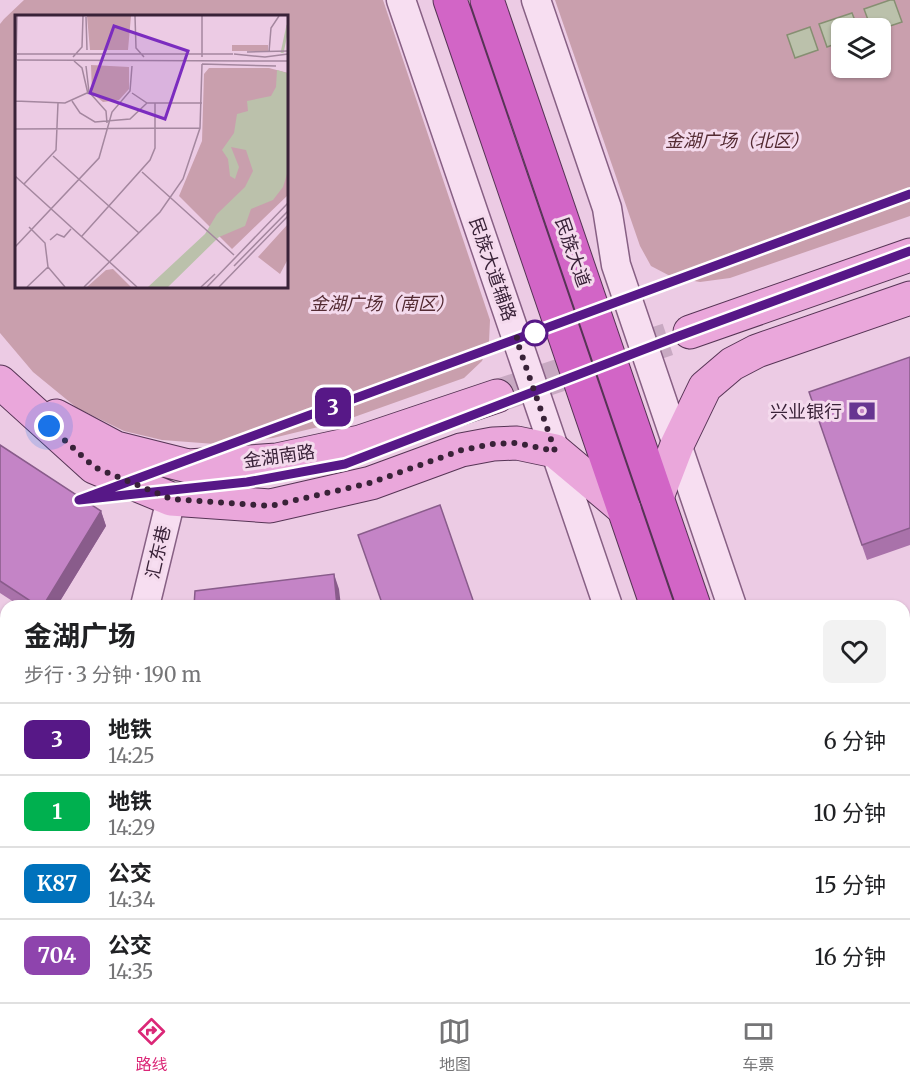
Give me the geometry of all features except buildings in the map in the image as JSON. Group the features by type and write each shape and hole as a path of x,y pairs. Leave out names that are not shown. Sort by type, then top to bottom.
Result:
{"highway":[{"name":"民族大道","path":"450,0 655,600"},
{"name":"民族大道","path":"487,0 692,600"}],"main road":[{"path":"690,332 910,255"},
{"path":"657,497 677,445 705,387 732,364 757,351 910,298"},
{"path":"1,384 94,467 171,499 270,506 370,483 462,450 493,444 517,443 555,451 624,509"},
{"name":"金湖南路","path":"1,384 116,448 188,466 277,460 360,442 497,396"}],"street":[{"name":"民族大道辅路","path":"401,0 606,600"},
{"path":"536,0 607,208 616,265 730,600"},
{"name":"汇东巷","path":"146,600 171,499"}],"green space":[{"name":"金湖广场（南区）","path":"24,0 383,0 490,320 489,342 482,361 464,378 343,421 273,438 215,444 162,440 124,431 77,408 33,372 0,333 0,24"},
{"name":"金湖广场（北区）","path":"555,0 910,0 910,216 730,278 700,282 672,277 651,266 640,246"}],"shaded area":[{"path":"894,0 902,22 891,26 891,18 867,18 864,9"},
{"path":"852,13 854,18 837,18"},
{"path":"831,20 831,46 827,47 819,24"},
{"path":"810,27 818,50 795,58 787,35"}],"tunnel":[{"path":"497,396 690,332"}],"metro line":[{"name":"3","path":"910,194 79,500 247,482 345,464 679,336 910,251"}],"place":[{"name":"兴业银行","path":"862,411"}],"route":[{"path":"49,426 94,467 171,499 270,506 370,483 462,450 493,444 517,443 555,451 516,338 535,333"}]}
